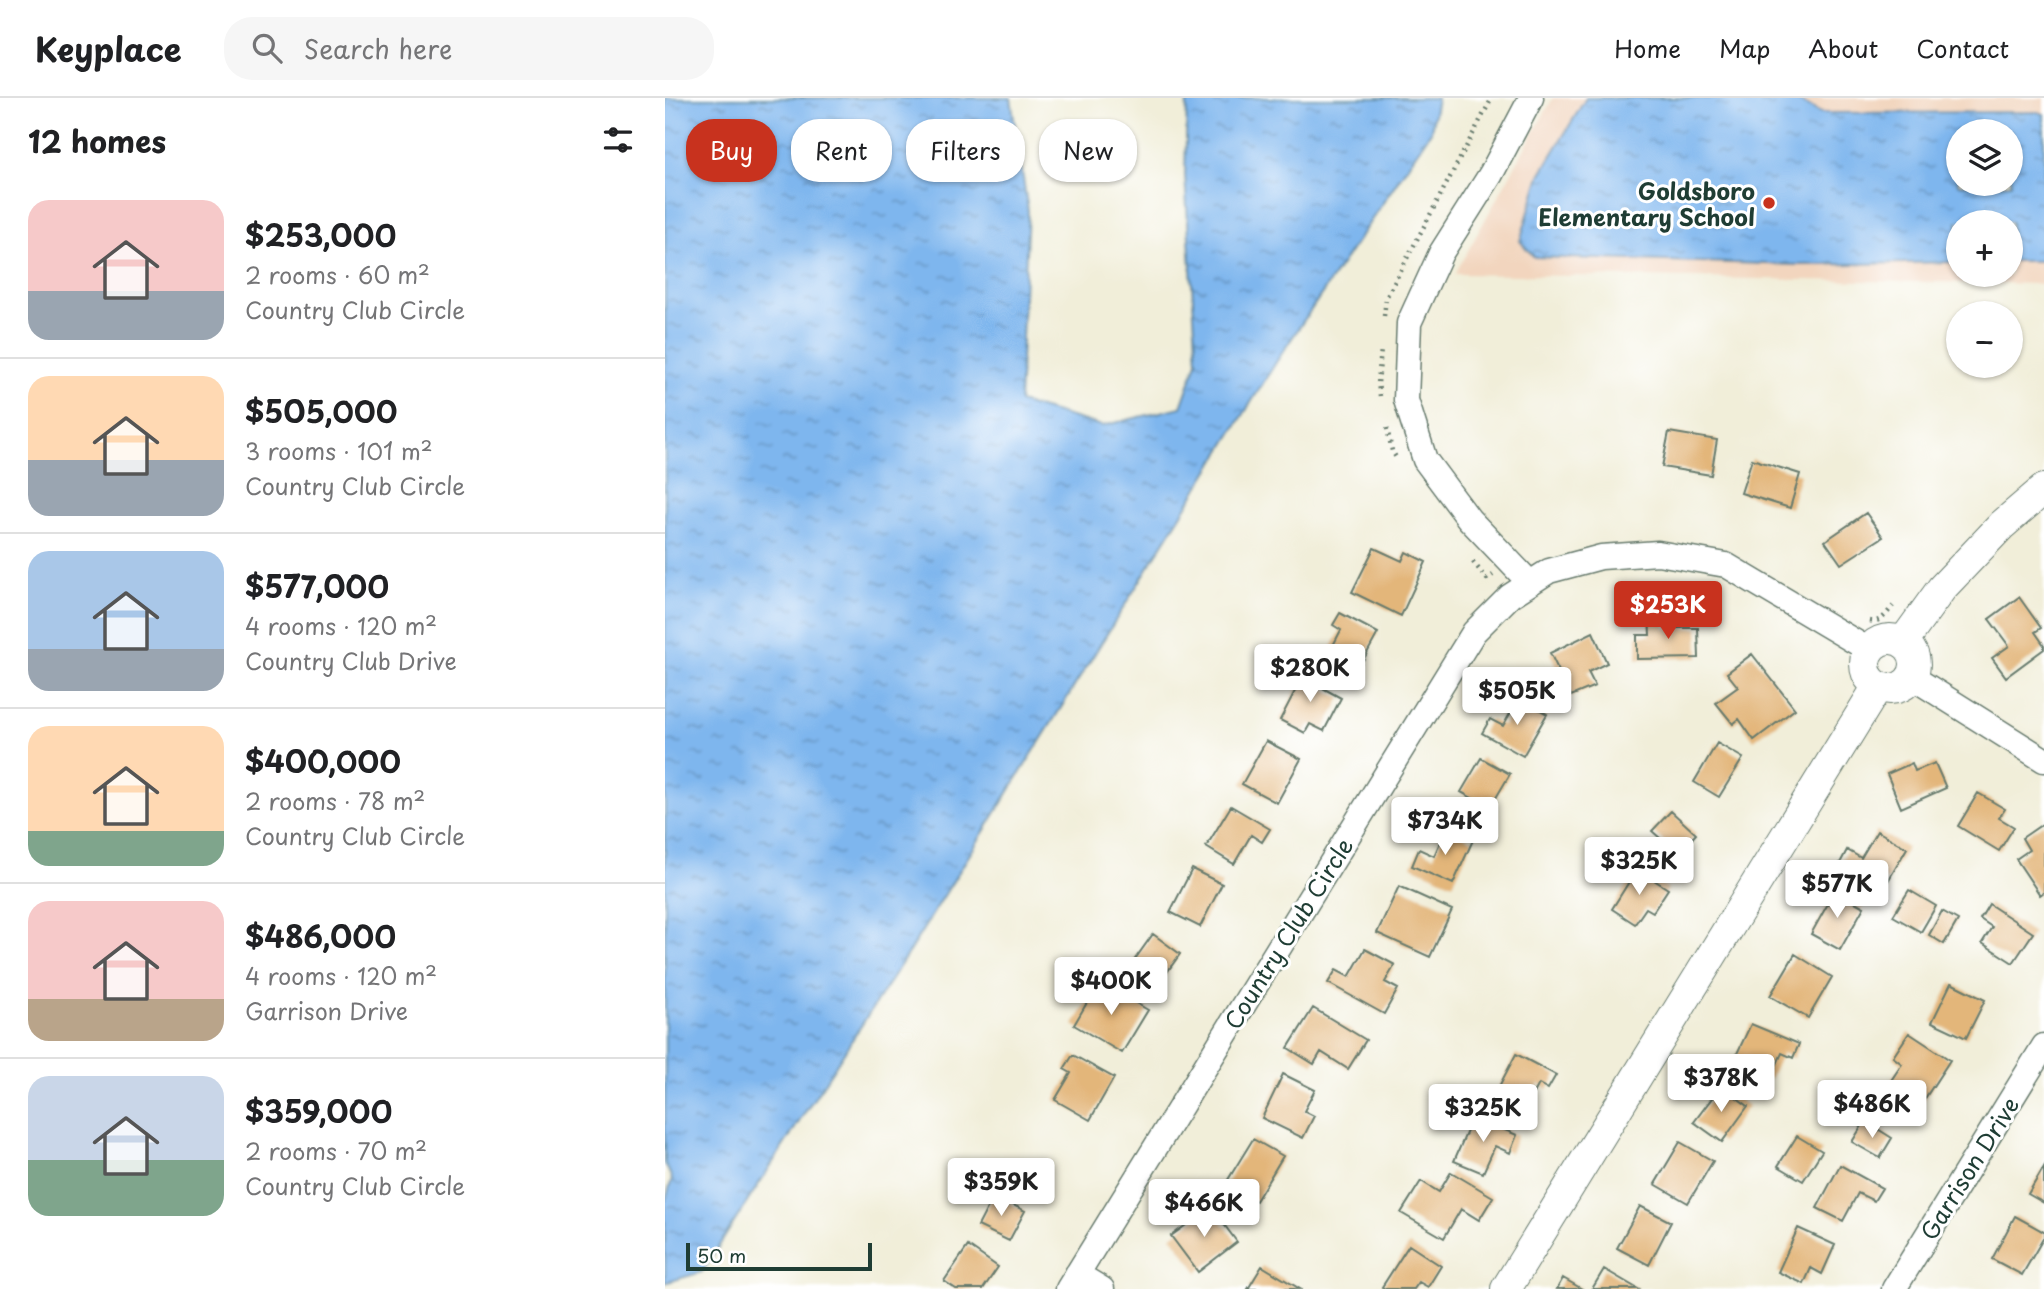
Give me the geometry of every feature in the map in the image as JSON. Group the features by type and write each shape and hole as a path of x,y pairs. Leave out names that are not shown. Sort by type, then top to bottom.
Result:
{"street":[{"path":"1529,583 1469,519 1425,460 1406,400 1409,323 1441,253 1492,174 1531,98"},
{"path":"1903,642 1942,588 2002,525 2044,489"},
{"name":"Country Club Circle","path":"1072,1281 1474,632 1510,596 1549,571 1601,557 1658,552 1726,565 1869,650"},
{"path":"1893,638 1903,642 1913,652 1916,660 1912,677 1899,687 1891,689 1878,686 1865,671 1864,663 1869,650 1884,639 1893,638"},
{"path":"1912,677 2044,760"},
{"path":"1506,1289 1878,686"},
{"name":"Garrison Drive","path":"1894,1289 2044,1046"},
{"path":"1072,1281 1102,1289"}],"path":[{"path":"1384,323 1386,298 1492,98"},
{"path":"1381,347 1378,384 1381,397"},
{"path":"1386,424 1392,451 1399,462"},
{"path":"1470,558 1487,579 1508,562"},
{"path":"1860,616 1871,622 1879,620 1899,598"}],"shaded area":[{"name":"Goldsboro Elementary School","path":"1553,98 2044,98 2044,284 2023,284 2023,210 1946,210 1946,282 1455,274"}],"water":[{"path":"665,98 1011,98 1014,119 906,119 906,182 1024,182 1028,211 1019,402 1102,426 1181,407 1197,362 1185,176 1187,98 1437,98 1431,131 1280,356 912,947 702,1272 665,1283 665,1202 672,1179 665,1163"},
{"name":"Goldsboro Elementary School","path":"1586,98 1792,98 1821,113 2044,114 2044,261 2023,261 2023,210 1946,210 1946,262 1800,265 1534,257 1520,241 1540,175"}],"building":[{"path":"1669,432 1717,440 1711,475 1662,467"},
{"path":"1752,459 1800,474 1790,508 1741,493"},
{"path":"1866,513 1883,537 1841,564 1825,541"},
{"path":"1374,548 1402,561 1406,552 1426,562 1401,616 1352,592"},
{"path":"2019,597 2041,628 2035,632 2044,649 2006,677 1992,658 2009,646 1989,619"},
{"path":"1340,613 1378,633 1354,677 1325,661 1341,630 1333,625"},
{"path":"1665,614 1665,628 1698,628 1699,658 1637,659 1637,635 1650,635 1649,615"},
{"path":"1593,632 1607,663 1588,672 1595,686 1571,696 1550,653"},
{"path":"1752,654 1795,709 1754,740 1739,719 1733,724 1716,703 1738,687 1727,673"},
{"path":"1307,668 1324,677 1319,686 1341,698 1324,731 1310,724 1305,733 1280,720"},
{"path":"1519,698 1547,714 1523,756 1482,733 1490,719 1503,726"},
{"path":"1266,741 1301,759 1277,803 1242,784"},
{"path":"1717,743 1743,758 1719,797 1694,782"},
{"path":"1481,758 1510,774 1490,808 1461,792"},
{"path":"1912,763 1915,771 1935,763 1946,788 1901,808 1887,774"},
{"path":"1978,793 2005,809 1999,818 2014,827 1999,851 1958,826"},
{"path":"1231,806 1270,829 1262,842 1251,835 1234,864 1206,847"},
{"path":"1671,811 1696,834 1678,854 1652,831"},
{"path":"2044,823 2044,892 2040,895 2016,859 2029,850 2022,838"},
{"path":"1446,829 1473,840 1453,884 1412,866 1419,849 1434,856"},
{"path":"1877,831 1907,848 1888,881 1875,874 1870,883 1839,865 1847,850 1861,858"},
{"path":"1192,869 1222,884 1200,927 1170,912"},
{"path":"1637,869 1668,889 1653,912 1646,908 1635,924 1612,909"},
{"path":"1399,886 1452,910 1430,957 1377,933"},
{"path":"1909,890 1936,906 1921,932 1893,916"},
{"path":"1835,891 1864,907 1840,950 1811,934"},
{"path":"1989,904 2033,933 2013,963 1982,943 1992,927 1980,919"},
{"path":"1942,911 1958,920 1944,944 1929,935"},
{"path":"1153,934 1180,954 1155,989 1128,969"},
{"path":"1365,949 1395,965 1385,982 1398,989 1384,1014 1328,983 1336,970 1349,977"},
{"path":"1795,954 1832,977 1808,1018 1770,996"},
{"path":"1099,982 1148,1010 1122,1053 1074,1025"},
{"path":"1951,983 1985,1000 1966,1038 1932,1022"},
{"path":"1313,1008 1366,1040 1348,1069 1321,1052 1314,1064 1288,1048"},
{"path":"1751,1024 1799,1044 1793,1058 1782,1053 1770,1079 1733,1062"},
{"path":"1909,1033 1950,1060 1920,1106 1888,1085 1902,1064 1893,1057"},
{"path":"1516,1054 1556,1075 1548,1089 1539,1084 1526,1108 1496,1092"},
{"path":"1073,1055 1114,1078 1090,1120 1055,1100 1071,1073 1064,1069"},
{"path":"1283,1074 1315,1090 1304,1111 1314,1116 1303,1138 1262,1118"},
{"path":"1721,1086 1748,1106 1722,1142 1694,1122"},
{"path":"1473,1117 1517,1135 1510,1153 1495,1146 1483,1173 1454,1161"},
{"path":"1865,1121 1892,1138 1880,1158 1852,1142"},
{"path":"1797,1136 1822,1151 1803,1181 1778,1166"},
{"path":"1253,1139 1283,1156 1256,1201 1226,1183"},
{"path":"1680,1142 1713,1161 1688,1203 1655,1184"},
{"path":"1840,1165 1882,1188 1874,1201 1858,1193 1843,1221 1817,1208"},
{"path":"2044,1167 2044,1203 2028,1194"},
{"path":"1451,1172 1493,1197 1479,1220 1461,1209 1444,1238 1401,1213 1421,1181 1439,1192"},
{"path":"994,1195 1025,1211 1009,1241 978,1226"},
{"path":"1640,1206 1671,1222 1649,1265 1617,1248"},
{"path":"1211,1207 1237,1242 1198,1272 1171,1236"},
{"path":"2015,1216 2044,1232 2044,1237 2022,1275 1992,1259"},
{"path":"1798,1228 1835,1245 1822,1274 1811,1268 1804,1284 1778,1272"},
{"path":"1409,1245 1441,1266 1428,1287 1419,1282 1414,1289 1385,1289 1382,1287"},
{"path":"968,1246 998,1267 983,1289 956,1289 944,1281"},
{"path":"1262,1266 1300,1289 1248,1289"},
{"path":"1604,1269 1638,1289 1592,1289"},
{"path":"1563,1278 1582,1289 1557,1289"}],"place":[{"name":"Goldsboro Elementary School","path":"1769,203"}]}
